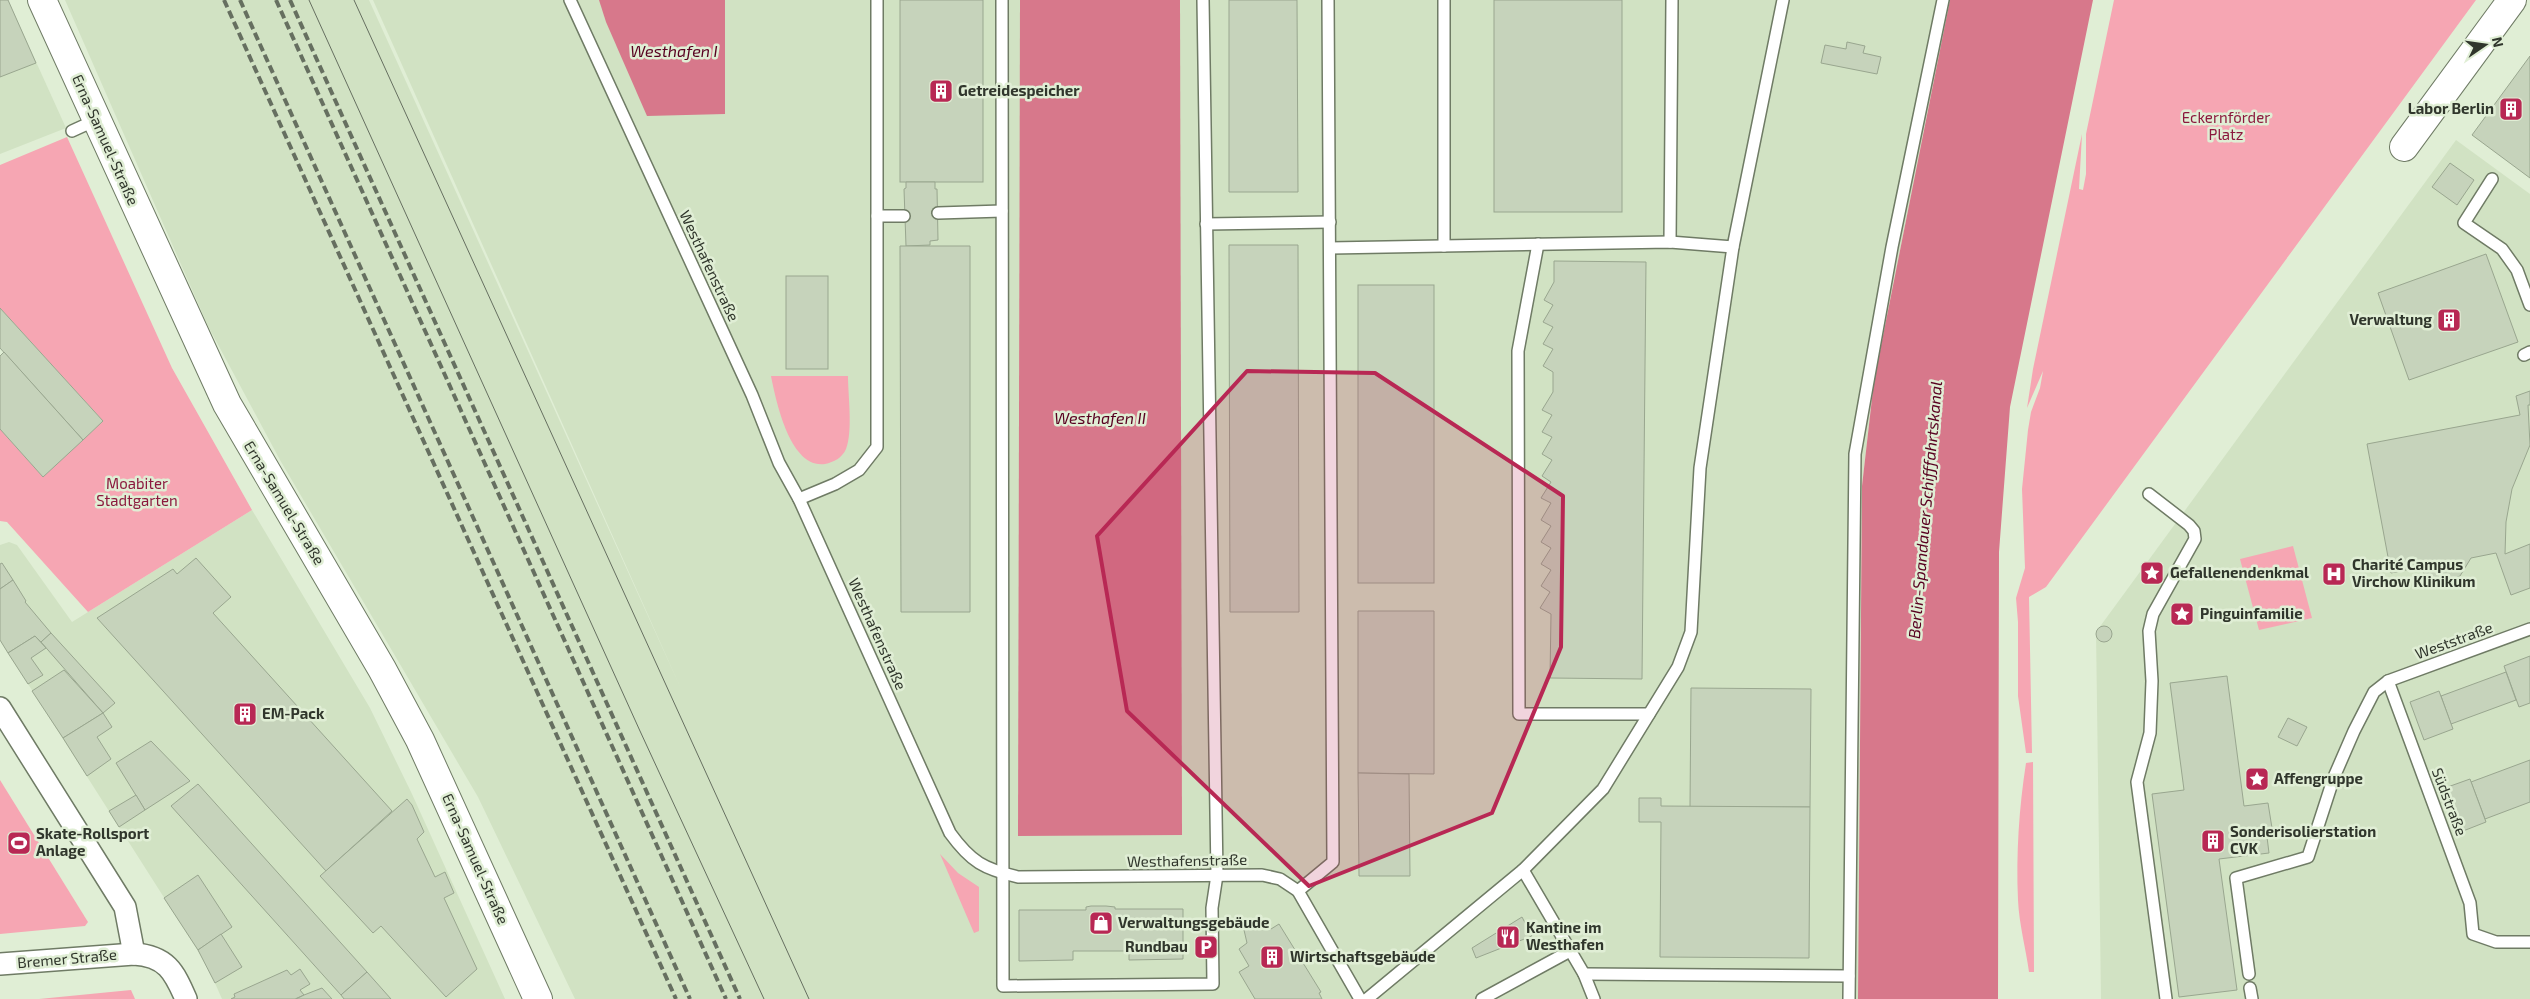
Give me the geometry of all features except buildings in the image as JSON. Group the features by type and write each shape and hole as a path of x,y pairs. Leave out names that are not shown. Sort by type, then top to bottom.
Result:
{"main road":[{"name":"Erna-Samuel-Straße","path":"42,0 84,125 227,404 382,668 420,740 538,999"},
{"path":"2404,146 2512,0"}],"street":[{"path":"0,708 125,907 134,954"},
{"name":"Bremer Straße","path":"0,964 134,954 150,955 161,959 169,968 186,999"}],"lane":[{"name":"Westhafenstraße","path":"570,0 752,395 779,462 799,499 950,834 966,854 983,867 1018,877 1262,874 1280,879 1298,891 1360,999"},
{"path":"799,499 835,484 860,470 877,447 877,0"},
{"path":"1002,0 1002,873 1004,986 1212,984 1212,908 1217,875 1203,0"},
{"path":"1298,891 1333,862 1328,0"},
{"path":"1444,0 1444,246"},
{"path":"1670,242 1672,0"},
{"path":"1367,999 1523,870 1603,789 1678,667 1691,632 1700,468 1733,247 1783,0"},
{"path":"1848,999 1856,454 1884,284 1943,0"},
{"path":"2492,179 2464,223 2502,248 2517,270 2530,305"},
{"path":"938,213 1002,211"},
{"path":"877,216 904,216"},
{"path":"1206,224 1330,222"},
{"path":"1330,248 1670,242 1733,247"},
{"path":"1538,244 1518,351 1518,714 1649,714"},
{"path":"2149,494 2189,525 2194,531 2195,539 2154,614 2149,631 2152,681 2150,733 2137,782 2166,999"},
{"name":"Weststraße","path":"2388,681 2530,629"},
{"path":"2249,974 2236,878 2308,857 2334,777 2351,739 2374,692 2388,681"},
{"name":"Südstraße","path":"2388,681 2470,904 2473,934 2496,942 2530,942"},
{"path":"1523,870 1584,974 1594,999"},
{"path":"1482,999 1570,951"},
{"path":"1584,974 1849,976"}],"highlighted area":[{"path":"1247,371 1375,373 1563,496 1561,647 1492,813 1309,886 1127,711 1097,536"}],"shaded area":[{"path":"0,0 8,0 66,128 0,154"},
{"path":"65,0 369,0 682,691 373,0 1950,0 1874,381 1862,486 1858,999 575,999 478,797 280,460 208,326"},
{"name":"Charité Campus Virchow Klinikum","path":"2456,140 2530,194 2530,999 2101,999 2096,632"},
{"path":"252,510 370,708 412,794 505,999 222,999 207,965 0,640 0,545 9,542 17,545 72,622"}],"green space":[{"name":"Eckernförder Platz","path":"2114,0 2476,0 2046,587 2029,597 2032,753 2026,753 2018,696 2018,622 2016,598 2025,568 2022,489 2028,430 2031,412 2040,388 2043,371 2027,408 2033,369 2082,134 2079,189 2083,190 2086,174 2086,134"},
{"name":"Moabiter Stadtgarten","path":"67,137 172,368 252,510 88,612 7,522 0,521 0,429 43,477 103,421 0,308 0,165"},
{"path":"771,376 848,376 849,433 846,449 840,457 835,461 825,464 813,463 802,456 794,445 781,416"},
{"path":"2293,546 2312,618 2259,630 2240,559"},
{"path":"2033,762 2034,972 2029,972 2021,927 2017,866 2020,814 2026,763"},
{"path":"0,780 88,922 85,926 0,934"},
{"path":"940,854 958,873 979,887 979,931 974,933"},
{"path":"131,990 135,999 39,999"}],"water":[{"name":"Westhafen I","path":"599,0 725,0 725,114 647,116 606,22"},
{"name":"Westhafen II","path":"1020,0 1180,0 1182,835 1018,836"},
{"name":"Berlin-Spandauer Schifffahrtskanal","path":"1950,0 2093,0 2010,407 1999,552 1998,999 1858,999 1862,486 1874,381"}],"tram line":[{"path":"309,0 640,731 764,999"},
{"path":"354,0 809,999"}],"railway":[{"path":"224,0 676,999"},
{"path":"240,0 690,999"},
{"path":"276,0 726,999"},
{"path":"290,0 740,999"}],"place":[{"name":"Getreidespeicher","path":"941,91"},
{"name":"Labor Berlin","path":"2511,109"},
{"name":"Verwaltung","path":"2449,320"},
{"name":"Gefallenendenkmal","path":"2152,573"},
{"name":"Charité Campus Virchow Klinikum","path":"2334,574"},
{"name":"Pinguinfamilie","path":"2182,614"},
{"name":"EM-Pack","path":"245,714"},
{"name":"Affengruppe","path":"2257,779"},
{"name":"Sonderisolierstation CVK","path":"2213,841"},
{"name":"Skate-Rollsport Anlage","path":"19,843"},
{"name":"Verwaltungsgebäude","path":"1101,923"},
{"name":"Kantine im Westhafen","path":"1508,937"},
{"name":"Rundbau","path":"1206,947"},
{"name":"Wirtschaftsgebäude","path":"1272,957"}]}
